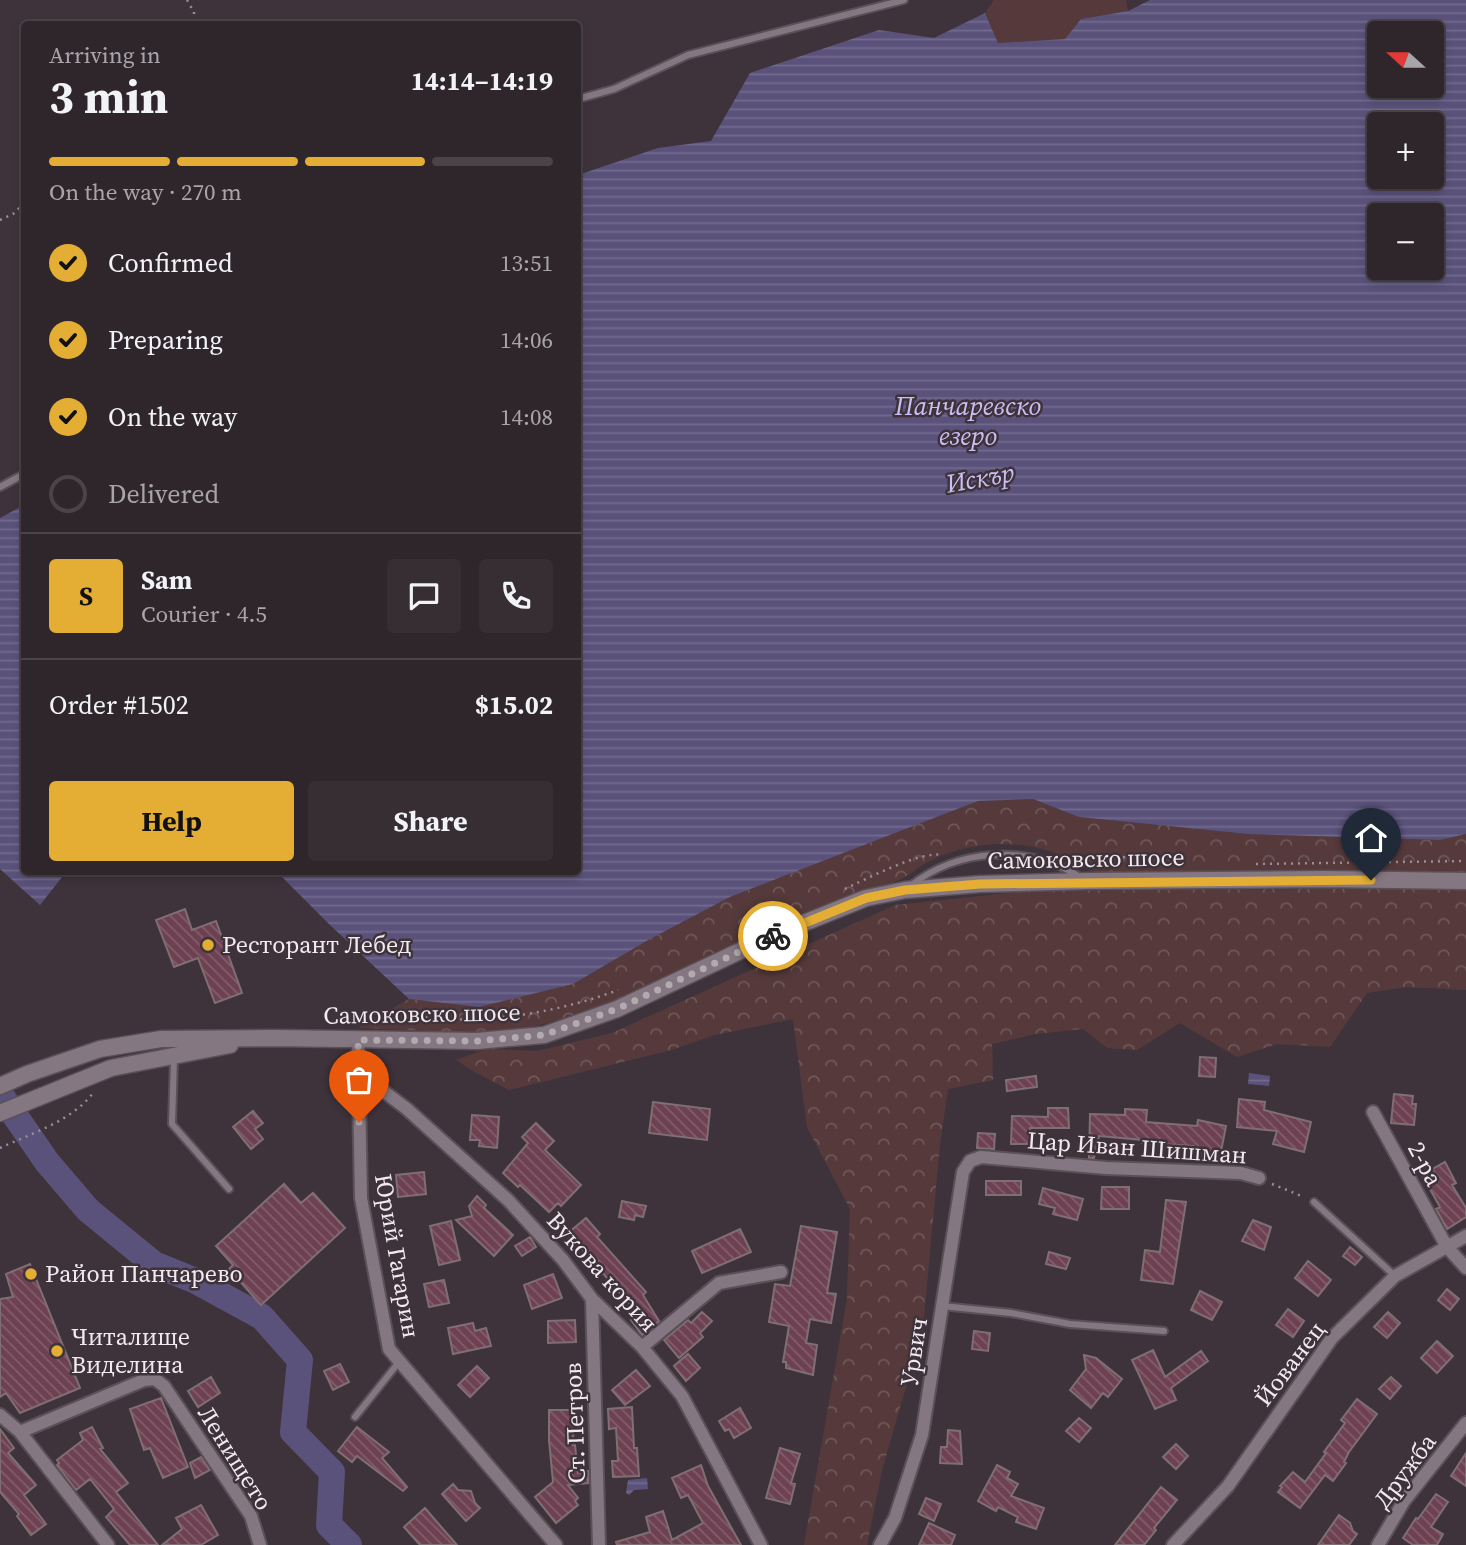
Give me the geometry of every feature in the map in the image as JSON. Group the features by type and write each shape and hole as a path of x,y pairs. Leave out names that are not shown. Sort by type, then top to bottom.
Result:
{"main road":[{"name":"Самоковско шосе","path":"0,1086 100,1049 161,1039 477,1041 544,1035 617,1009 774,935 866,898 905,890 980,884 1088,881 1466,881"},
{"name":"Самоковско шосе","path":"0,1114 111,1068 274,1038"}],"street":[{"name":"Юрий Гагарин","path":"358,1040 361,1198 389,1349 556,1545"},
{"name":"Вукова кория","path":"357,1071 407,1110 508,1200 563,1260 592,1299 642,1347 682,1396 761,1545"},
{"name":"2-ра","path":"1373,1112 1447,1247 1466,1268"},
{"name":"Цар Иван Шишман","path":"970,1161 981,1157 1106,1168 1241,1173 1259,1178"},
{"name":"Урвич","path":"880,1545 895,1518 922,1435 963,1172 970,1161"},
{"name":"Йованец","path":"1173,1545 1228,1486 1332,1338 1395,1276 1466,1236"},
{"path":"642,1347 719,1283 781,1272"},
{"name":"Ст. Петров","path":"592,1299 600,1545"},
{"name":"Ленището","path":"20,1433 144,1380 155,1380 164,1386 251,1516 260,1545"},
{"path":"0,1415 20,1433 108,1545"},
{"name":"Дружба","path":"1378,1545 1405,1502 1466,1423"}],"lane":[{"path":"581,98 614,89 688,55 904,0"},
{"path":"0,487 21,476"},
{"path":"905,890 925,875 948,864 981,856 1014,855 1060,866 1088,881"},
{"path":"174,1057 172,1124 229,1189"},
{"path":"1314,1202 1395,1276"},
{"path":"942,1306 1011,1313 1070,1324 1164,1331"},
{"path":"355,1418 399,1362"}],"path":[{"path":"187,0 194,12 194,21"},
{"path":"0,220 13,214 21,206"},
{"path":"844,889 890,867 934,854 942,854 948,864"},
{"path":"358,1040 388,1013 448,1019 490,1018 557,1007 622,989"},
{"path":"0,1148 61,1119 88,1100 96,1089"},
{"name":"Цар Иван Шишман","path":"1259,1178 1314,1202"}],"green space":[{"path":"994,0 1126,0 1128,11 1081,19 1065,39 998,43 985,13"},
{"path":"1033,799 1079,817 1248,834 1440,840 1466,834 1466,874 1110,878 1046,850 1000,844 970,847 940,856 899,880 863,891 646,989 573,1017 530,1027 474,1033 358,1028 409,999 479,1007 573,984 730,897 978,801"},
{"path":"1466,888 1466,990 1405,987 1367,993 1330,1047 1277,1044 1237,1057 1180,1023 1137,1050 1107,1048 1083,1029 1035,1034 992,1044 993,1080 948,1089 940,1144 923,1328 882,1470 867,1545 804,1545 847,1299 850,1209 807,1127 793,1019 715,1035 671,1050 509,1090 456,1060 487,1049 537,1051 612,1033 895,905 1028,891"}],"water":[{"name":"Панчаревско езеро","path":"1150,0 1466,0 1466,834 1440,840 1248,834 1079,817 1033,799 978,801 730,897 573,984 479,1007 409,999 280,875 581,875 581,174 658,148 711,141 750,73 879,30 934,38 985,13 998,43 1065,39 1081,19 1128,11"},
{"path":"21,507 21,875 64,875 40,905 0,869 0,518"},
{"path":"1249,1073 1270,1076 1269,1086 1248,1084"},
{"path":"647,1478 648,1489 634,1490 629,1495 626,1493 628,1480"}],"building":[{"path":"185,909 192,930 216,921 242,993 215,1003 198,958 174,967 156,920"},
{"path":"1200,1057 1216,1058 1215,1077 1199,1076"},
{"path":"1036,1076 1037,1087 1007,1091 1006,1080"},
{"path":"1394,1094 1413,1096 1412,1104 1416,1104 1414,1125 1391,1123"},
{"path":"1239,1099 1265,1102 1264,1110 1311,1122 1304,1152 1273,1144 1277,1131 1237,1127"},
{"path":"653,1102 710,1109 707,1140 649,1133"},
{"path":"1048,1108 1068,1108 1069,1128 1030,1128 1030,1144 1011,1144 1012,1116 1048,1117"},
{"path":"1125,1109 1147,1110 1146,1122 1197,1126 1198,1120 1226,1126 1219,1162 1191,1157 1193,1146 1142,1143 1143,1140 1099,1136 1094,1158 1089,1158 1090,1114 1125,1115"},
{"path":"253,1111 263,1123 255,1129 263,1139 251,1149 233,1127"},
{"path":"472,1115 499,1117 497,1148 479,1146 480,1140 470,1140"},
{"path":"536,1123 554,1141 545,1150 581,1185 561,1206 558,1203 549,1212 503,1173 528,1143 522,1137"},
{"path":"978,1133 995,1134 994,1149 977,1148"},
{"path":"1445,1162 1456,1183 1452,1185 1466,1208 1466,1217 1447,1229 1436,1209 1440,1207 1422,1175"},
{"path":"424,1172 426,1194 398,1197 396,1175"},
{"path":"986,1181 1021,1181 1021,1195 986,1195"},
{"path":"284,1184 301,1203 313,1193 345,1228 261,1305 229,1269 233,1265 216,1246"},
{"path":"1102,1187 1129,1187 1129,1209 1101,1209"},
{"path":"1043,1188 1083,1199 1077,1220 1053,1214 1055,1208 1039,1204"},
{"path":"477,1196 486,1205 484,1208 513,1235 494,1256 456,1220 472,1216 469,1206"},
{"path":"1166,1200 1186,1202 1173,1284 1141,1280 1145,1250 1160,1252"},
{"path":"622,1201 646,1206 643,1217 635,1215 634,1220 619,1217"},
{"path":"586,1218 600,1234 597,1237 646,1292 643,1295 659,1321 642,1335 631,1320 639,1315 568,1233"},
{"path":"1253,1220 1271,1227 1264,1250 1242,1241"},
{"path":"451,1221 460,1260 439,1265 430,1226"},
{"path":"801,1226 837,1232 827,1293 836,1294 831,1323 810,1319 806,1343 817,1345 813,1375 786,1368 786,1362 783,1362 789,1326 769,1322 775,1284 790,1286"},
{"path":"740,1229 751,1252 702,1273 692,1251"},
{"path":"530,1237 536,1247 522,1256 515,1246"},
{"path":"1350,1247 1362,1257 1355,1265 1343,1256"},
{"path":"1049,1252 1070,1258 1066,1269 1046,1264"},
{"path":"1308,1261 1331,1280 1318,1296 1295,1278"},
{"path":"30,1264 80,1388 20,1413 6,1393 0,1397 0,1299 13,1297 6,1274"},
{"path":"553,1274 562,1298 532,1309 524,1285"},
{"path":"444,1280 449,1303 429,1307 424,1284"},
{"path":"1447,1289 1459,1299 1450,1310 1438,1300"},
{"path":"1200,1291 1222,1302 1212,1320 1191,1310"},
{"path":"1288,1309 1304,1321 1293,1337 1276,1325"},
{"path":"702,1312 712,1321 700,1333 703,1337 679,1358 664,1340 688,1320 691,1323"},
{"path":"1388,1312 1400,1323 1387,1338 1374,1327"},
{"path":"575,1320 576,1342 548,1343 548,1321"},
{"path":"473,1323 475,1331 486,1328 491,1346 453,1354 448,1328"},
{"path":"974,1331 990,1333 988,1351 972,1349"},
{"path":"1437,1341 1453,1356 1437,1373 1421,1358"},
{"path":"1153,1350 1165,1377 1201,1351 1208,1361 1171,1388 1176,1400 1155,1409 1132,1360"},
{"path":"688,1354 700,1368 686,1381 674,1366"},
{"path":"1084,1355 1096,1358 1122,1379 1108,1397 1103,1393 1091,1408 1070,1390 1086,1369"},
{"path":"340,1364 349,1382 333,1390 324,1371"},
{"path":"477,1366 489,1378 470,1397 458,1385"},
{"path":"636,1370 650,1386 625,1405 612,1390"},
{"path":"211,1377 220,1393 198,1407 188,1391"},
{"path":"1391,1377 1401,1386 1390,1399 1379,1389"},
{"path":"161,1398 188,1467 163,1478 150,1448 144,1450 130,1409"},
{"path":"1357,1399 1377,1414 1349,1452 1344,1462 1346,1463 1333,1481 1325,1475 1300,1508 1278,1492 1282,1487 1280,1486 1293,1472 1305,1482 1345,1423 1341,1420"},
{"path":"632,1407 634,1448 637,1448 639,1476 613,1477 612,1461 618,1461 616,1428 609,1429 608,1409"},
{"path":"740,1408 751,1428 734,1438 729,1429 725,1431 719,1421"},
{"path":"549,1410 574,1410 573,1445 578,1473 588,1471 588,1483 568,1485 578,1498 575,1501 578,1505 556,1523 535,1497 553,1482"},
{"path":"1079,1418 1091,1428 1079,1442 1066,1431"},
{"path":"92,1427 103,1448 100,1449 128,1483 116,1492 158,1545 130,1545 106,1517 114,1509 90,1479 76,1490 57,1465 57,1460 83,1440 80,1433"},
{"path":"357,1427 389,1452 382,1458 407,1487 403,1491 357,1456 352,1462 338,1451"},
{"path":"0,1429 14,1448 8,1453 36,1485 24,1495 46,1524 31,1535 17,1516 19,1514 0,1492"},
{"path":"948,1430 960,1431 962,1464 940,1463 941,1447 947,1447"},
{"path":"1176,1444 1188,1456 1176,1469 1163,1457"},
{"path":"780,1448 800,1454 791,1483 795,1484 790,1504 766,1498"},
{"path":"1466,1453 1466,1486 1451,1476"},
{"path":"201,1457 210,1470 195,1478 190,1463"},
{"path":"701,1465 708,1486 741,1545 617,1545 616,1542 650,1532 646,1517 663,1511 672,1540 703,1523 688,1495 681,1498 672,1478"},
{"path":"997,1465 1010,1472 1007,1478 1018,1484 1011,1496 1044,1508 1036,1529 1016,1522 1018,1517 998,1507 996,1511 978,1501"},
{"path":"453,1484 458,1490 471,1491 480,1508 466,1521 442,1494"},
{"path":"1161,1487 1177,1500 1154,1528 1156,1530 1144,1545 1115,1545"},
{"path":"1436,1494 1448,1502 1431,1527 1443,1534 1437,1545 1413,1545 1403,1538"},
{"path":"926,1498 941,1504 934,1521 919,1514"},
{"path":"201,1505 218,1535 201,1545 162,1545 182,1529 176,1518"},
{"path":"425,1508 457,1545 420,1545 404,1527"},
{"path":"1339,1515 1350,1523 1357,1534 1349,1545 1318,1545"},
{"path":"929,1523 955,1535 951,1545 919,1545"}],"waterway":[{"path":"0,1094 47,1162 88,1210 154,1264 196,1281 262,1317 300,1360 293,1432 332,1472 329,1525 349,1545"}],"way so far":[{"path":"359,1122 358,1040 477,1041 544,1035 617,1009 773,936"}],"place":[{"name":"Ресторант Лебед","path":"208,945"},
{"name":"Район Панчарево","path":"31,1274"},
{"name":"Читалище Виделина","path":"57,1351"}],"route":[{"path":"773,936 866,898 905,890 980,884 1088,881 1371,880"}],"water label":[{"name":"Искър","path":"980,478"}]}
